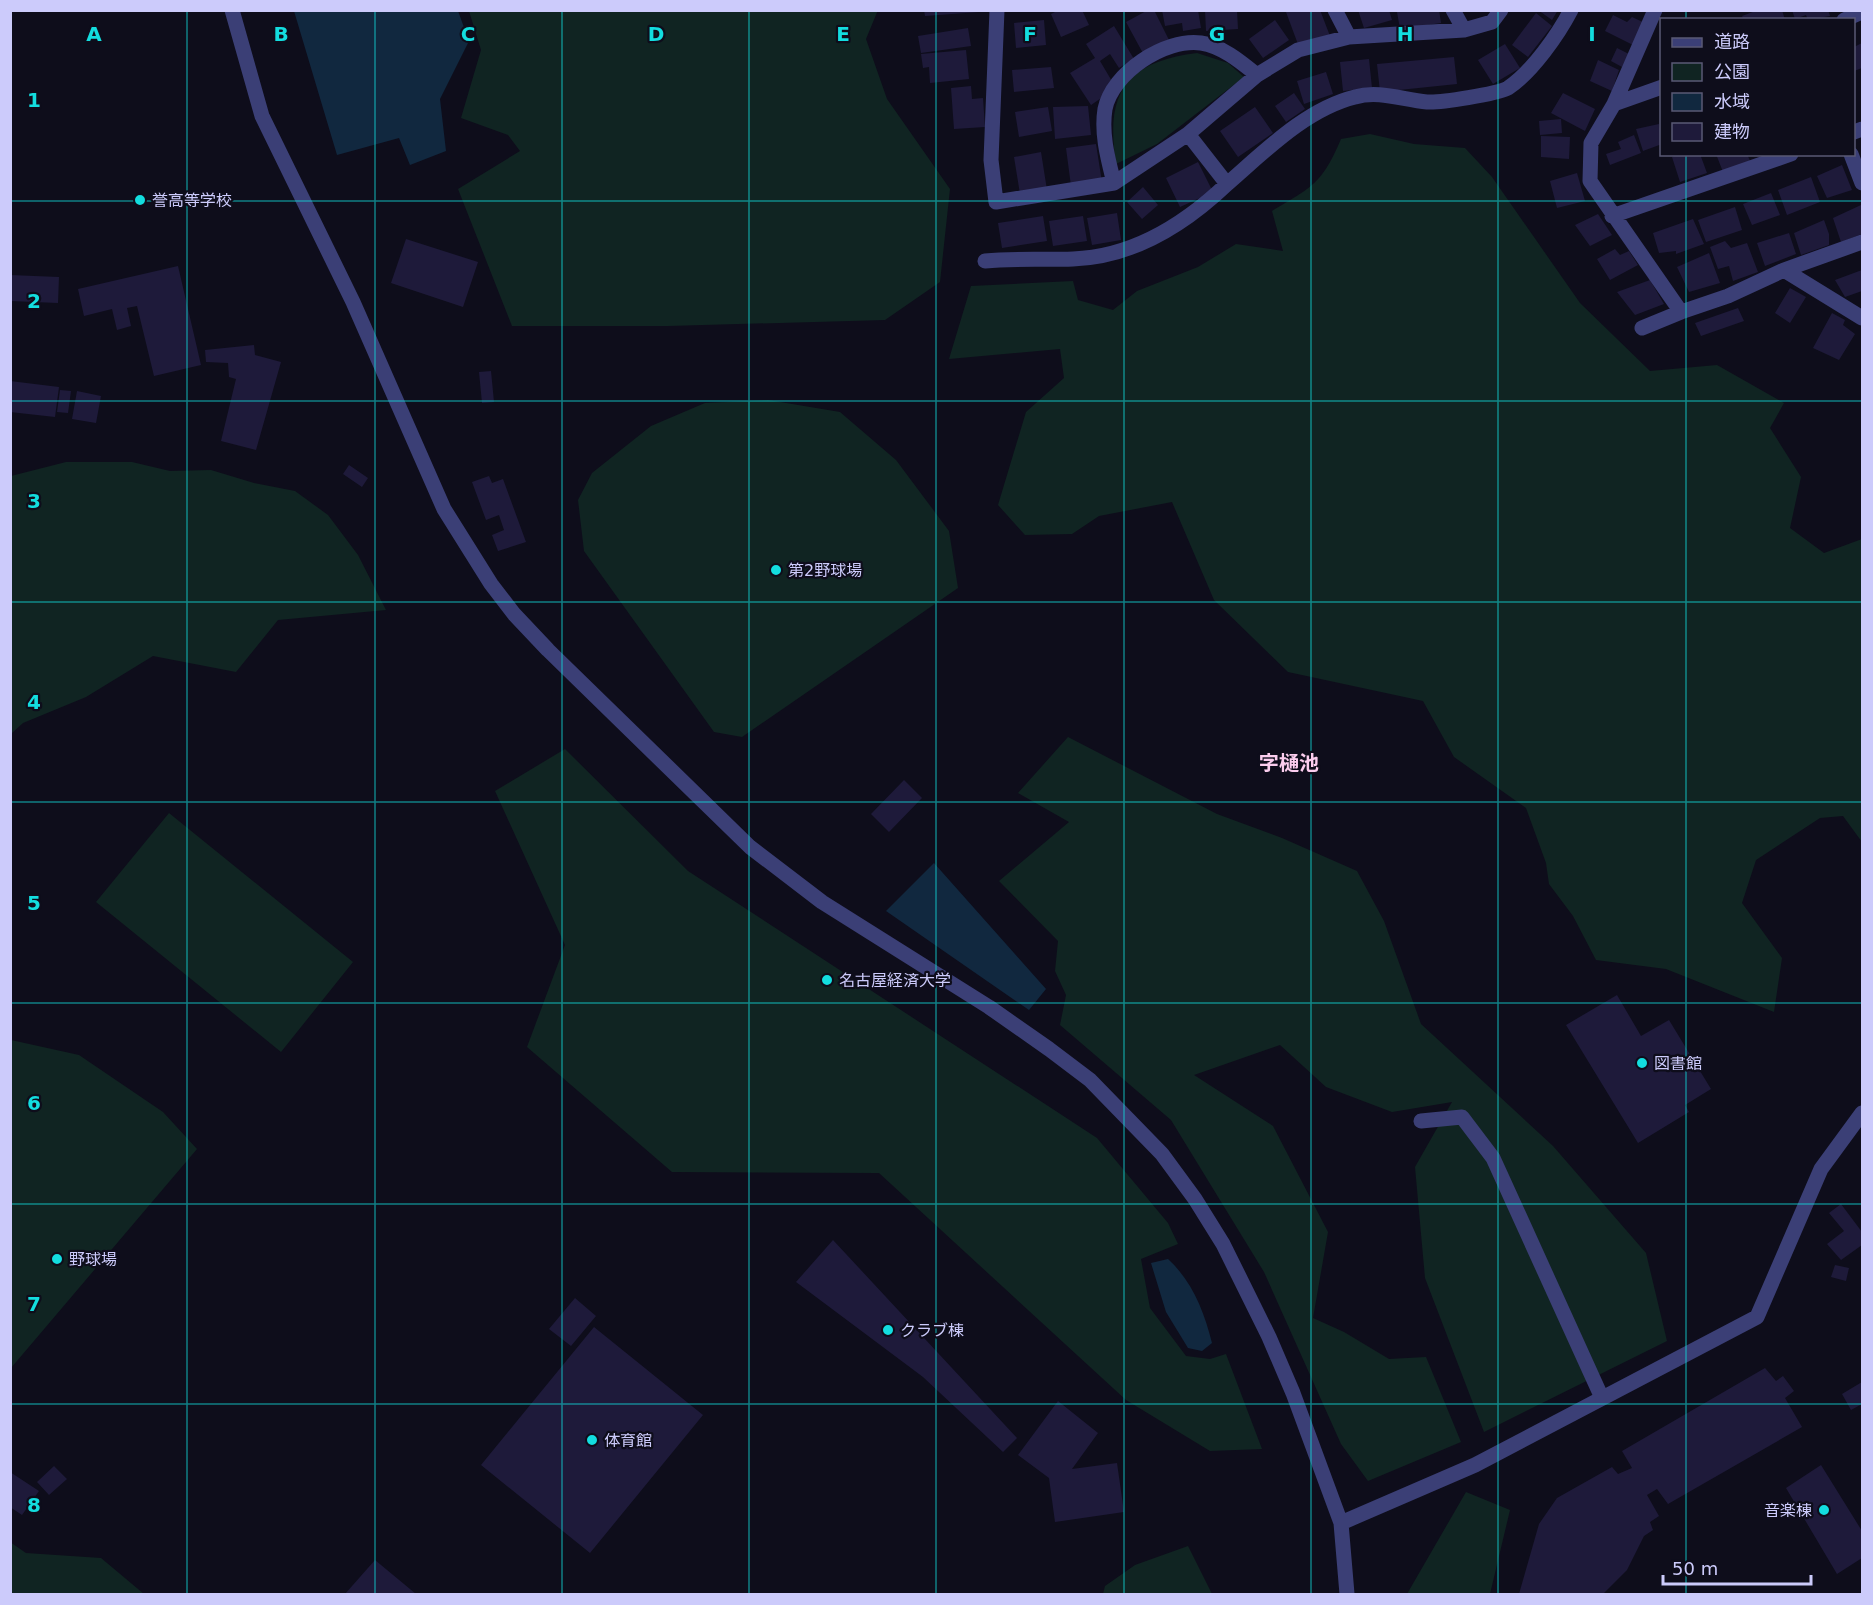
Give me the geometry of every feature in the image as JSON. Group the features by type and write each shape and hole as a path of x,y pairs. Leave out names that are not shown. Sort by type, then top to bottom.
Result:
{"street":[{"path":"232,10 234,25 262,116 353,302 444,509 491,584 514,614 548,650 750,847 822,902 989,1007 1049,1049 1090,1080 1162,1154 1195,1199 1223,1244 1269,1337 1341,1523 1347,1594"},
{"path":"997,10 991,160 996,202 1114,183 1188,134 1257,75 1298,50 1349,37 1464,30 1492,22 1501,10"},
{"path":"1335,10 1349,37"},
{"path":"1453,10 1464,30"},
{"path":"985,261 1013,258 1075,259 1132,248 1157,236 1206,204 1291,132 1327,109 1353,97 1395,96 1428,103 1507,88 1542,54 1571,10"},
{"path":"1655,10 1614,104 1591,143 1590,181 1612,216 1681,312"},
{"path":"1849,18 1863,12"},
{"path":"1114,183 1104,144 1105,108 1119,83 1138,61 1169,47 1201,43 1234,56 1257,75"},
{"path":"1614,104 1660,88"},
{"path":"1188,134 1227,184"},
{"path":"1612,216 1785,156"},
{"path":"1852,156 1863,183"},
{"path":"1642,328 1728,296 1784,270 1863,242"},
{"path":"1784,270 1863,318"},
{"path":"1341,1523 1475,1465 1757,1317 1821,1169 1863,1113"},
{"path":"1421,1121 1462,1117 1493,1158 1602,1398"}],"green space":[{"path":"878,10 866,39 887,99 950,189 940,282 885,320 668,326 512,326 458,189 520,151 508,135 461,118 481,50 469,11"},
{"path":"1197,53 1228,63 1244,77 1157,144 1116,164 1113,139 1114,118 1118,100 1125,85 1137,73 1152,64 1172,57"},
{"path":"1370,134 1414,144 1465,148 1492,177 1580,303 1650,371 1717,365 1784,403 1770,428 1801,477 1790,528 1824,553 1862,539 1862,842 1843,816 1820,818 1756,860 1742,903 1782,958 1774,1012 1666,969 1596,960 1573,916 1549,884 1546,863 1526,808 1454,757 1423,701 1288,672 1214,600 1172,502 1099,516 1072,534 1025,535 998,505 1026,412 1064,378 1060,349 949,359 971,286 1073,281 1078,300 1113,310 1137,291 1198,267 1236,244 1283,251 1272,211 1314,183 1328,166 1341,139"},
{"name":"第2野球場","path":"768,400 840,412 896,460 949,531 958,588 742,737 714,732 584,551 578,500 592,473 651,426 705,403"},
{"path":"66,462 132,462 170,471 211,470 254,483 295,491 328,515 358,555 386,610 278,620 236,672 153,656 86,697 23,723 11,734 11,476"},
{"path":"1068,737 1217,814 1282,838 1357,871 1384,921 1421,1024 1553,1146 1646,1253 1667,1341 1484,1432 1425,1278 1415,1167 1452,1102 1392,1112 1326,1087 1280,1045 1194,1075 1273,1126 1328,1232 1313,1318 1344,1332 1389,1359 1426,1357 1461,1442 1368,1481 1341,1444 1264,1272 1171,1120 1060,1025 1066,995 1055,971 1058,941 999,881 1069,822 1018,793"},
{"path":"565,749 688,871 1097,1138 1168,1223 1178,1244 1141,1259 1150,1308 1186,1356 1210,1359 1226,1354 1262,1449 1210,1451 1126,1400 879,1173 672,1172 527,1047 565,945 495,791"},
{"path":"169,813 353,962 281,1052 96,902"},
{"name":"野球場","path":"11,1040 79,1055 163,1112 197,1149 11,1368"},
{"path":"1466,1492 1510,1510 1490,1594 1407,1594"},
{"path":"10,1542 26,1553 101,1558 144,1594 11,1594"},
{"path":"1188,1546 1212,1594 1103,1594 1105,1586 1135,1565"}],"water":[{"path":"294,11 458,11 469,41 440,99 446,151 410,165 399,138 337,155"},
{"path":"934,863 1046,989 1029,1010 886,911"},
{"path":"1168,1259 1184,1277 1205,1319 1212,1343 1202,1351 1188,1348 1166,1312 1151,1263"}],"building":[{"path":"924,10 979,10 979,12 925,16"},
{"path":"1059,10 1082,10 1089,25 1061,37 1051,14"},
{"path":"1148,10 1154,10 1171,44 1145,57 1126,22"},
{"path":"1162,10 1198,10 1201,28 1183,31 1182,23 1165,26"},
{"path":"1205,10 1237,10 1238,29 1206,31"},
{"path":"1289,10 1320,10 1330,36 1299,47 1286,12"},
{"path":"1358,10 1389,10 1392,20 1364,28"},
{"path":"1439,10 1441,23 1400,29 1397,12"},
{"path":"1538,10 1558,10 1552,20"},
{"path":"1758,10 1782,10 1784,18 1743,18 1742,16"},
{"path":"1792,10 1828,10 1830,16 1807,18 1806,15 1795,18"},
{"path":"1536,13 1552,26 1528,57 1512,45"},
{"path":"1613,15 1627,22 1632,17 1647,24 1635,46 1605,31"},
{"path":"1044,20 1046,45 1016,48 1014,23"},
{"path":"1275,20 1289,40 1263,58 1249,39"},
{"path":"1114,26 1134,59 1119,68 1110,54 1100,61 1116,88 1091,105 1070,73 1095,58 1086,44"},
{"path":"968,28 971,46 921,53 918,36"},
{"path":"1862,43 1862,68 1855,71 1855,46"},
{"path":"1505,44 1520,68 1493,84 1478,60"},
{"path":"1617,48 1629,54 1622,67 1611,61"},
{"path":"966,50 969,79 930,83 929,67 923,68 921,54"},
{"path":"1454,57 1457,84 1380,92 1377,64"},
{"path":"1369,59 1372,88 1343,91 1340,62"},
{"path":"1598,60 1619,70 1612,91 1590,81"},
{"path":"1051,67 1054,88 1014,92 1012,70"},
{"path":"1326,72 1333,94 1304,104 1297,81"},
{"path":"971,86 972,99 983,98 985,127 954,129 951,88"},
{"path":"1294,93 1305,109 1286,122 1275,106"},
{"path":"1563,93 1595,109 1585,131 1551,113"},
{"path":"1088,106 1091,135 1055,139 1053,107"},
{"path":"1048,107 1052,131 1019,137 1015,112"},
{"path":"1255,107 1273,133 1238,157 1220,131"},
{"path":"1561,119 1562,133 1540,135 1539,121"},
{"path":"1659,124 1660,145 1643,151 1636,129"},
{"path":"1634,135 1641,153 1610,165 1606,154 1621,149 1618,142"},
{"path":"1541,136 1570,137 1569,159 1541,157"},
{"path":"1096,144 1102,182 1071,186 1066,148"},
{"path":"1041,152 1047,190 1020,194 1014,157"},
{"path":"1701,156 1707,173 1680,182 1672,157"},
{"path":"1717,156 1748,156 1751,163 1723,172"},
{"path":"1198,162 1213,192 1180,207 1166,178"},
{"path":"1842,165 1852,190 1827,198 1817,176"},
{"path":"1577,173 1585,201 1557,208 1550,181"},
{"path":"1811,177 1820,202 1787,215 1778,190"},
{"path":"1143,187 1158,205 1142,219 1127,202"},
{"path":"1771,193 1780,215 1752,225 1743,204"},
{"path":"1861,205 1862,234 1841,242 1833,218"},
{"path":"1735,207 1742,230 1706,242 1698,220"},
{"path":"1117,213 1121,240 1092,245 1087,218"},
{"path":"1598,214 1612,235 1590,246 1575,225"},
{"path":"1043,216 1047,241 1002,248 998,223"},
{"path":"1083,216 1087,241 1053,246 1049,221"},
{"path":"1693,219 1704,244 1676,254 1676,251 1659,253 1653,233"},
{"path":"1824,220 1829,234 1829,245 1801,255 1794,233"},
{"path":"1789,233 1796,254 1765,266 1757,243"},
{"path":"406,239 478,262 463,307 391,283"},
{"path":"1725,241 1731,248 1747,243 1758,272 1733,281 1729,266 1718,269 1710,247"},
{"path":"1615,249 1620,255 1629,251 1638,265 1610,280 1597,259"},
{"path":"1709,253 1720,283 1689,292 1677,267"},
{"path":"178,266 201,365 154,376 137,306 127,308 131,326 117,330 112,309 84,316 78,289"},
{"path":"1862,270 1862,291 1845,297 1835,280"},
{"path":"10,275 59,277 58,303 10,301"},
{"path":"1650,280 1664,304 1635,315 1617,292"},
{"path":"1790,288 1806,297 1790,323 1775,313"},
{"path":"1738,308 1744,321 1701,336 1695,323"},
{"path":"1832,313 1845,320 1843,325 1855,334 1839,360 1813,348"},
{"path":"254,345 255,355 281,362 256,450 221,441 236,379 229,377 228,363 206,362 205,350"},
{"path":"491,371 494,402 482,403 479,372"},
{"path":"10,381 59,387 55,417 10,412"},
{"path":"60,390 71,391 68,413 57,412"},
{"path":"77,391 101,396 96,423 72,419"},
{"path":"349,465 368,478 362,487 343,474"},
{"path":"489,476 492,483 503,479 526,542 498,551 492,535 504,530 499,515 486,520 472,482"},
{"path":"904,780 922,798 889,832 871,814"},
{"name":"図書館","path":"1617,995 1641,1036 1669,1020 1711,1089 1685,1105 1689,1112 1638,1143 1566,1025"},
{"path":"1841,1204 1862,1232 1862,1245 1841,1260 1827,1244 1844,1231 1829,1213"},
{"name":"クラブ棟","path":"833,1240 1017,1438 1003,1452 923,1377 796,1282"},
{"path":"1835,1265 1849,1268 1846,1281 1831,1277"},
{"path":"575,1298 596,1316 571,1346 549,1329"},
{"name":"体育館","path":"594,1327 703,1415 590,1553 481,1465"},
{"path":"1765,1368 1776,1381 1783,1376 1794,1391 1785,1398 1802,1427 1668,1504 1657,1489 1647,1495 1659,1516 1650,1522 1653,1530 1644,1536 1627,1570 1603,1594 1519,1594 1539,1524 1557,1498 1612,1467 1618,1474 1632,1468 1622,1451"},
{"path":"1862,1382 1862,1404 1851,1410 1842,1394"},
{"path":"1058,1401 1098,1433 1072,1469 1117,1463 1124,1512 1055,1522 1049,1478 1018,1455"},
{"name":"音楽棟","path":"1821,1465 1862,1531 1862,1558 1837,1574 1786,1488"},
{"path":"54,1466 67,1479 49,1495 37,1482"},
{"path":"10,1472 39,1491 22,1515 10,1507"},
{"path":"375,1560 416,1594 345,1594"}],"place":[{"name":"誉高等学校","path":"140,200"},
{"name":"第2野球場","path":"776,570"},
{"name":"名古屋経済大学","path":"827,980"},
{"name":"図書館","path":"1642,1063"},
{"name":"野球場","path":"57,1259"},
{"name":"クラブ棟","path":"888,1330"},
{"name":"体育館","path":"592,1440"},
{"name":"音楽棟","path":"1824,1510"}],"district":[{"name":"字樋池","path":"1289,763"}]}
